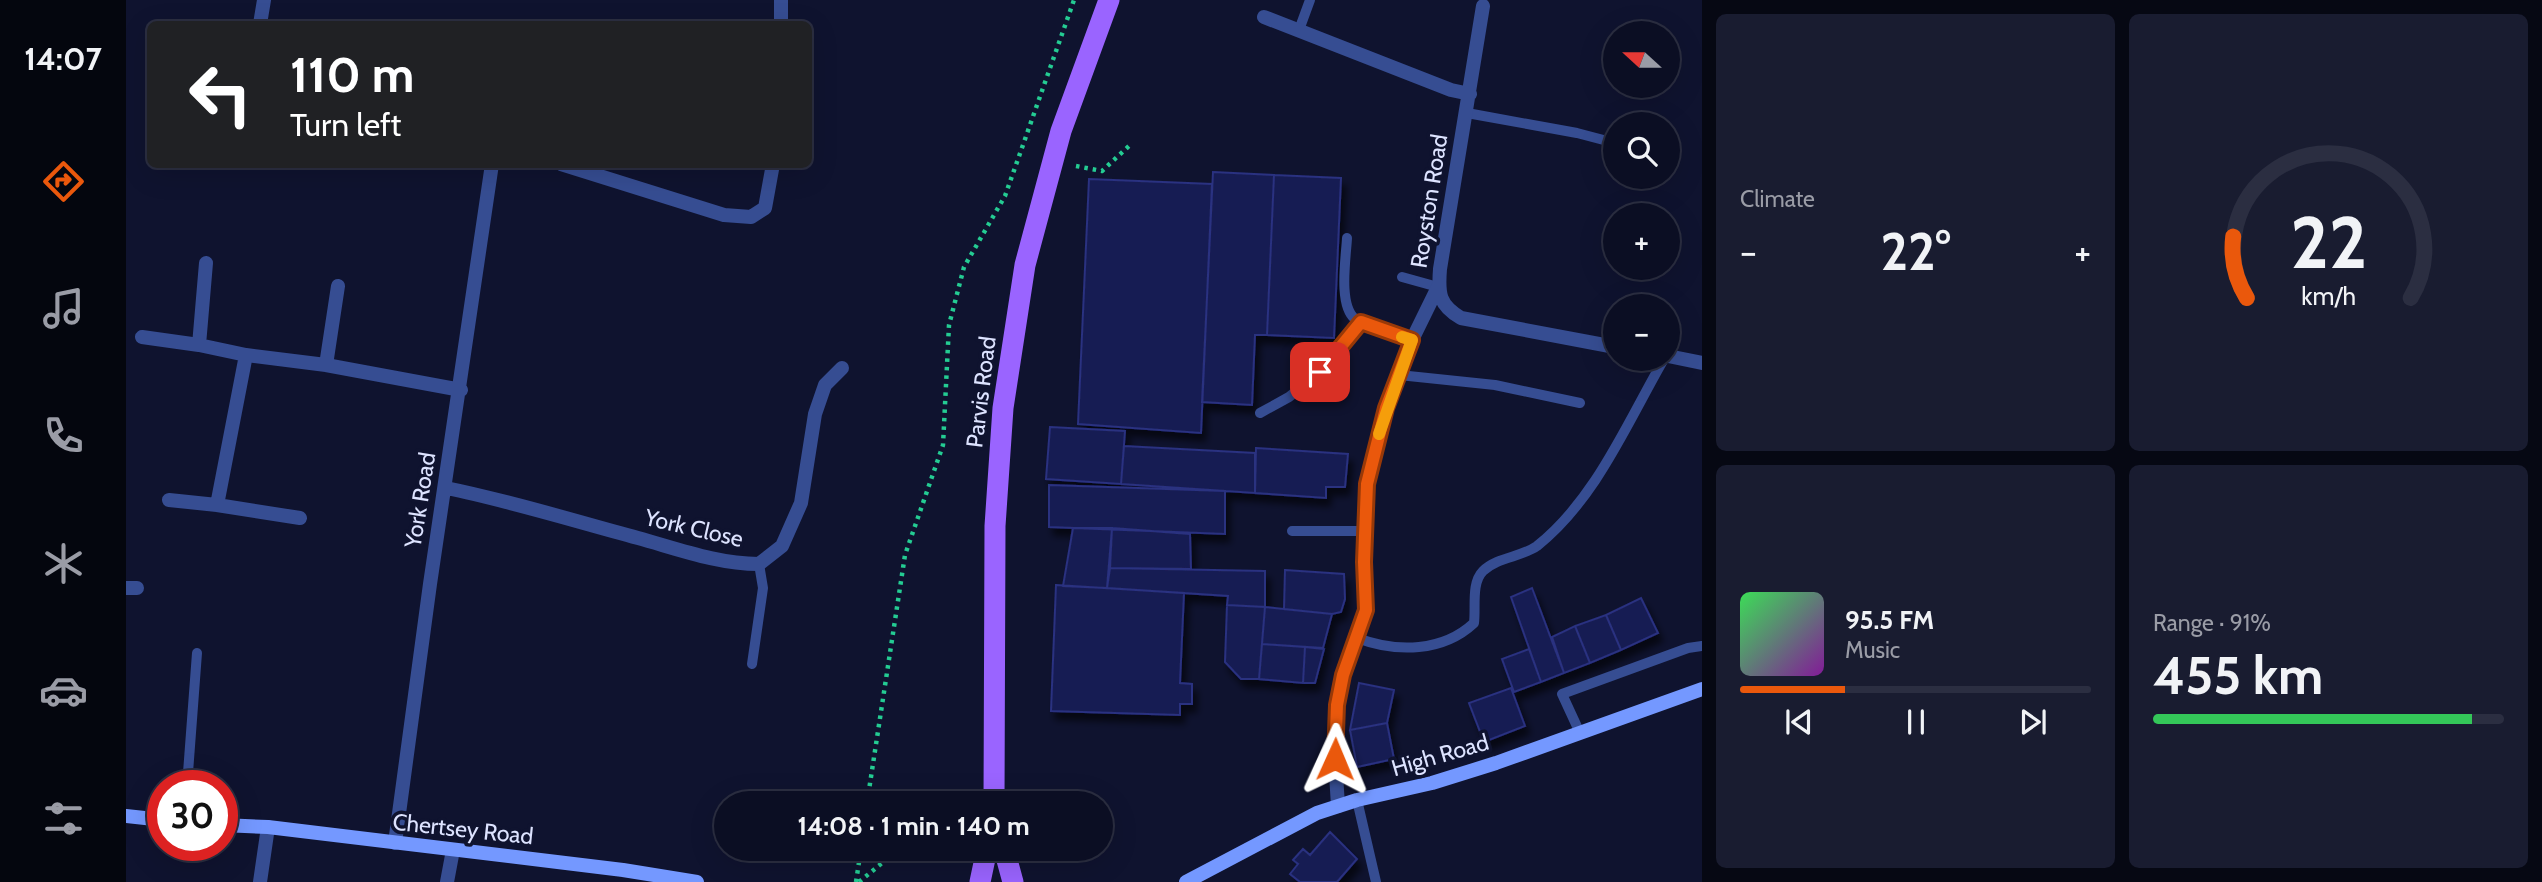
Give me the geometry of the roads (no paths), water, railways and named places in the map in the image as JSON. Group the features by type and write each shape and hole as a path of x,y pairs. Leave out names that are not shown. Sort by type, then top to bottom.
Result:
{"main road":[{"name":"Parvis Road","path":"995,791 995,526 1003,408 1025,265 1053,161 1083,66 1109,0"},
{"path":"980,882 984,861"},
{"path":"1007,861 1013,882"}],"street":[{"path":"260,21 264,0"},
{"path":"781,0 781,21"},
{"name":"Royston Road","path":"1484,3 1438,287 1447,310 1461,318 1603,345"},
{"path":"1264,17 1451,90 1470,94"},
{"name":"York Road","path":"395,844 491,168"},
{"path":"574,168 724,215 751,217 765,208 772,168"},
{"path":"199,345 206,263"},
{"path":"326,365 338,286"},
{"path":"1338,806 1334,741 1337,705 1343,675 1366,610 1367,484 1386,408 1412,340 1438,287"},
{"path":"142,337 246,355 326,365 461,390"},
{"path":"217,505 246,355"},
{"path":"1680,360 1702,363"},
{"name":"York Close","path":"446,488 487,496 695,554 740,564 759,564 782,546 801,503 815,414 825,384 842,368"},
{"path":"169,500 300,518"},
{"name":"High Road","path":"1194,880 1293,824 1338,806 1432,783 1702,689"},
{"path":"126,816 147,818"},
{"name":"Chertsey Road","path":"238,826 268,827 622,870 697,882"},
{"path":"260,882 268,827"},
{"path":"447,882 453,850"}],"lane":[{"path":"1299,30 1310,0"},
{"path":"1467,113 1603,140"},
{"path":"1347,238 1345,300 1353,318 1412,340"},
{"path":"1402,277 1438,287"},
{"path":"1260,412 1289,397 1320,372 1361,322"},
{"path":"1357,638 1379,646 1432,647 1460,636 1474,622 1475,590 1483,571 1535,548 1581,499 1612,453 1659,371"},
{"path":"1399,375 1495,385 1580,402"},
{"path":"1292,531 1366,531"},
{"path":"752,664 763,588 759,564"},
{"path":"1580,733 1562,694 1688,648 1702,646"},
{"path":"188,770 197,653"},
{"path":"1357,800 1376,882"}]}
